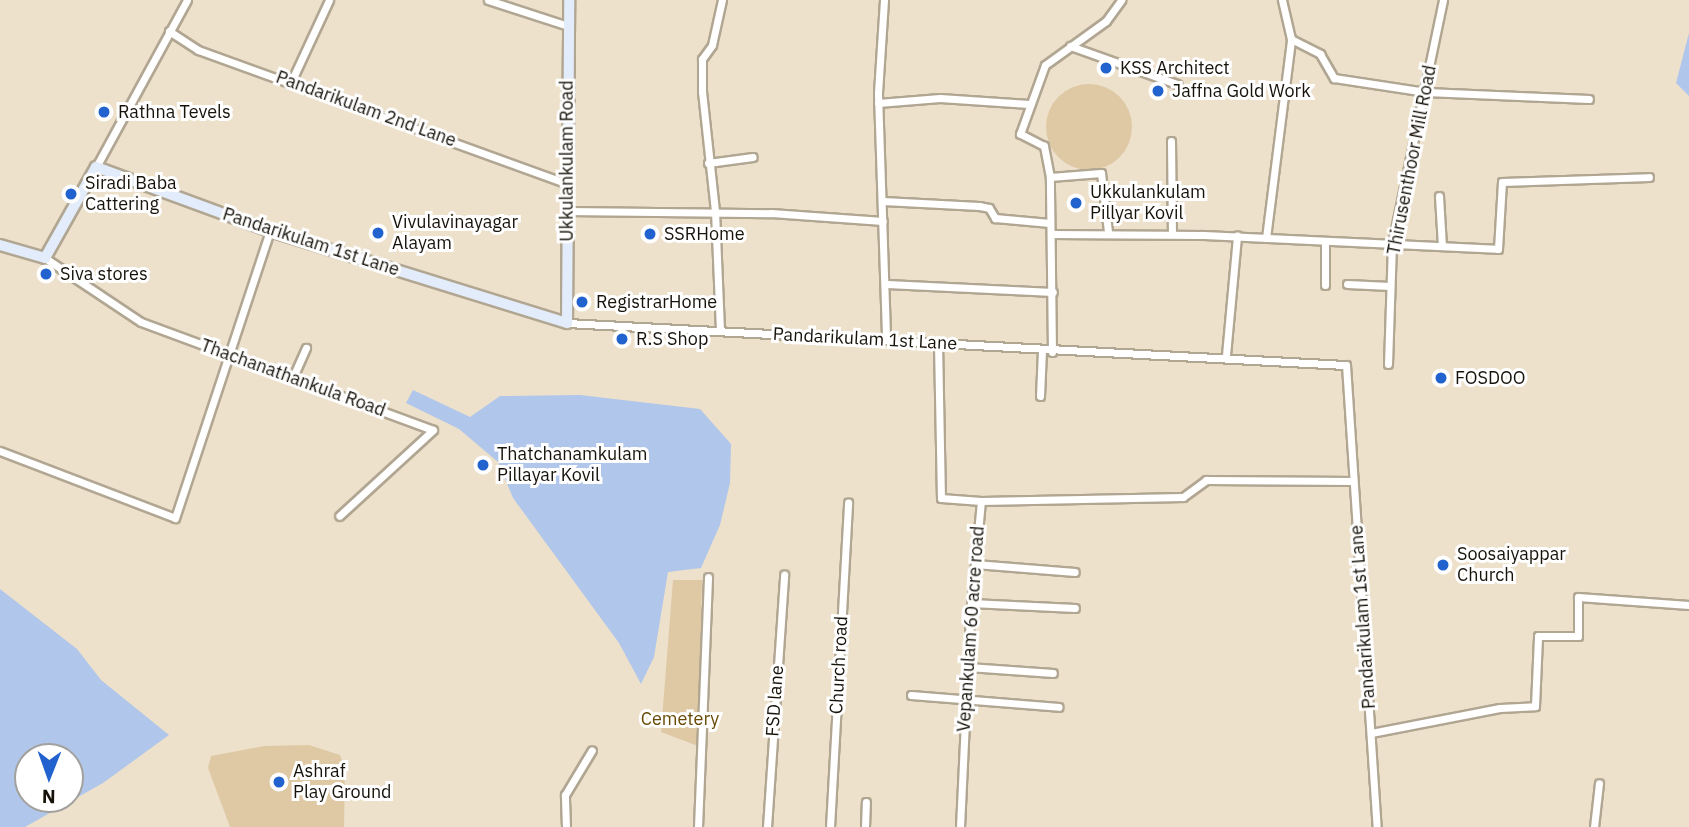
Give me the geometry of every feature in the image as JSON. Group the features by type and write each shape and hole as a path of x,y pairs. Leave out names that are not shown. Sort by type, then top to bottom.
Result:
{"street":[{"path":"0,245 45,258 187,0"},
{"path":"291,82 329,0"},
{"path":"488,0 568,26"},
{"name":"Ukkulankulam Road","path":"567,323 565,183 569,0"},
{"path":"720,330 715,212 708,163 702,59 712,45 722,0"},
{"path":"884,0 878,103 887,284 887,340"},
{"path":"1052,352 1050,177 1044,146 1020,134 1045,65 1106,22 1121,0"},
{"path":"1266,238 1291,39 1282,0"},
{"name":"Thirusenthoor Mill Road","path":"1388,363 1392,244 1426,92 1443,0"},
{"name":"Pandarikulam 2nd Lane","path":"169,31 198,50 565,183"},
{"path":"1291,39 1320,54 1334,78 1426,92 1589,99"},
{"path":"1070,46 1177,84"},
{"path":"878,103 940,98 1029,104"},
{"path":"1171,141 1172,234"},
{"path":"708,163 752,157"},
{"name":"Pandarikulam 1st Lane","path":"96,167 270,231 567,323 720,330 1052,352 1226,355 1346,365 1377,827"},
{"path":"1050,177 1101,173 1108,232"},
{"path":"1051,234 1108,232 1237,236 1498,249 1502,182 1649,177"},
{"path":"1439,196 1441,246"},
{"path":"883,201 979,206 989,208 995,218 1051,223"},
{"path":"566,211 715,212 883,221"},
{"path":"0,451 175,517 270,231"},
{"path":"1226,355 1237,236"},
{"path":"1325,241 1325,285"},
{"name":"Thachanathankula Road","path":"45,258 141,322 433,430 339,516"},
{"path":"887,284 1053,292"},
{"path":"1347,284 1391,286"},
{"name":"Vepankulam 60 acre road","path":"937,343 942,498 981,501 971,603 960,827"},
{"path":"293,377 306,348"},
{"path":"1040,396 1042,351"},
{"path":"981,501 1183,497 1206,480 1353,481"},
{"name":"Church road","path":"830,827 848,502"},
{"path":"975,564 1075,572"},
{"name":"FSD lane","path":"767,827 784,575"},
{"path":"698,827 709,578"},
{"path":"1371,733 1500,708 1535,706 1538,636 1578,636 1578,597 1689,605"},
{"path":"971,603 1074,608"},
{"path":"968,667 1053,673"},
{"path":"911,695 965,702 1059,707"},
{"path":"566,827 565,795 592,750"},
{"path":"1594,827 1598,783"},
{"path":"865,827 866,802"}],"green space":[{"path":"1089,84 1105,88 1119,97 1128,111 1132,127 1128,143 1119,157 1105,166 1089,170 1073,166 1059,157 1050,143 1046,127 1050,111 1059,97 1073,88"},
{"name":"Cemetery","path":"673,580 702,580 698,746 661,732"},
{"name":"Ashraf Play Ground","path":"309,745 340,755 345,768 344,827 230,827 208,768 211,756 264,746"}],"water":[{"path":"1689,33 1689,96 1676,83"},
{"path":"413,390 470,417 500,396 580,395 700,409 731,444 730,483 720,525 701,568 668,572 654,657 641,684 619,643 513,498 498,462 459,429 406,403"},
{"path":"0,589 77,649 101,680 169,735 84,794 84,743 14,743 14,813 50,813 25,827 0,827"}],"place":[{"name":"KSS Architect","path":"1106,68"},
{"name":"Jaffna Gold Work","path":"1158,91"},
{"name":"Rathna Tevels","path":"104,112"},
{"name":"Siradi Baba Cattering","path":"71,194"},
{"name":"Ukkulankulam Pillyar Kovil","path":"1076,203"},
{"name":"Vivulavinayagar Alayam","path":"378,233"},
{"name":"SSRHome","path":"650,234"},
{"name":"Siva stores","path":"46,274"},
{"name":"RegistrarHome","path":"582,302"},
{"name":"R.S Shop","path":"622,339"},
{"name":"FOSDOO","path":"1441,378"},
{"name":"Thatchanamkulam Pillayar Kovil","path":"483,465"},
{"name":"Soosaiyappar Church","path":"1443,565"},
{"name":"Ashraf Play Ground","path":"279,782"}]}
